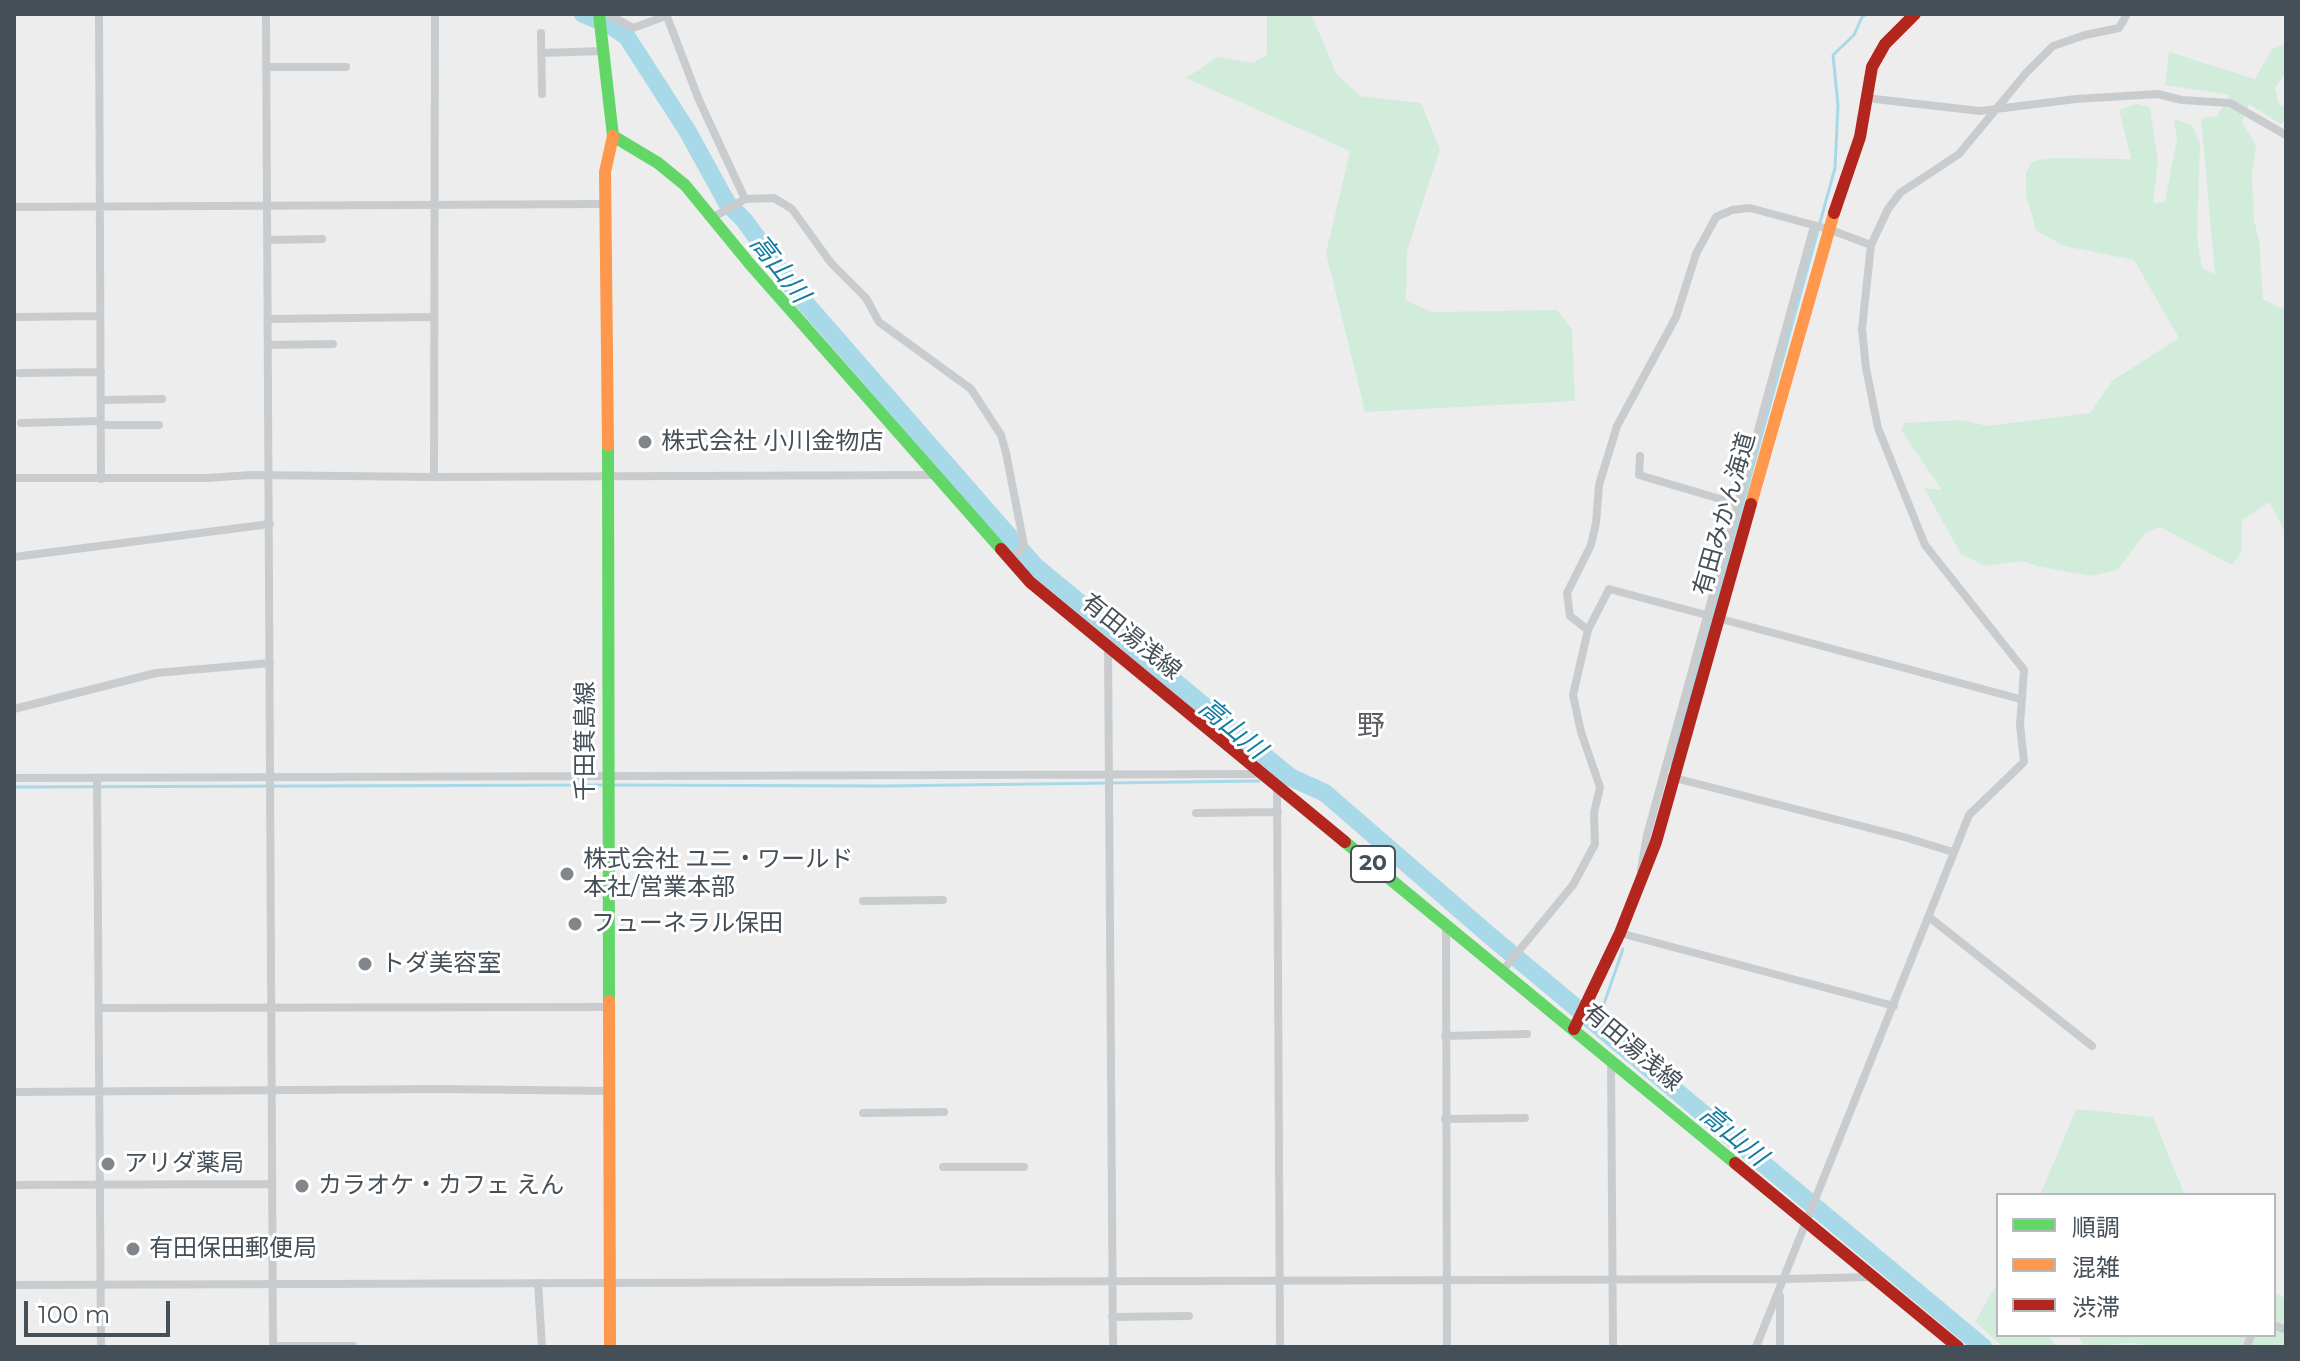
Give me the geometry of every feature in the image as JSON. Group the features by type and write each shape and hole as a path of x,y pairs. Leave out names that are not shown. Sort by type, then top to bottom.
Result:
{"main road":[{"path":"599,14 613,136"},
{"name":"有田みかん海道","path":"1576,1025 1620,933 1656,842 1669,776 1713,615 1828,229 1851,169 1872,67 1885,44 1915,14"},
{"name":"千田箕島線","path":"610,1347 605,204 606,162 613,136"},
{"name":"有田湯浅線","path":"613,136 677,177 1010,561 1039,590 1446,924 1576,1025 1611,1060 1808,1216 1872,1277 1951,1345"}],"street":[{"path":"99,14 101,479"},
{"path":"266,14 273,1346 353,1346"},
{"path":"434,477 435,14"},
{"path":"608,14 633,28 666,15 741,201"},
{"path":"1756,1347 1969,815 2024,762 2020,699 2024,670 1925,545 1878,428 1862,329 1871,245 1888,209 1900,193 1959,154 2026,73 2053,46 2119,28 2127,14"},
{"path":"541,33 542,94"},
{"path":"541,53 603,51"},
{"path":"267,67 346,67"},
{"path":"1866,98 1967,111 1994,111 2076,99 2158,94 2182,100 2230,103 2286,135"},
{"path":"712,218 741,201 774,198 792,209 831,263 866,298 879,322 971,389 1001,435 1006,453 1024,545 1010,561"},
{"path":"14,207 605,204"},
{"path":"1588,630 1570,616 1567,593 1591,545 1599,485 1608,455 1617,426 1676,317 1696,254 1716,217 1732,210 1750,208 1828,229 1871,245"},
{"path":"1713,615 1737,504 1814,226"},
{"path":"268,240 322,239"},
{"path":"18,317 100,316"},
{"path":"268,319 434,317"},
{"path":"268,345 333,344"},
{"path":"19,373 101,372"},
{"path":"101,400 162,399"},
{"path":"21,423 159,425"},
{"path":"1640,456 1639,475 1737,504"},
{"path":"14,478 935,475"},
{"path":"14,557 270,524"},
{"path":"1503,970 1573,885 1595,844 1594,813 1600,787 1581,732 1573,695 1588,630 1609,589 2020,699"},
{"path":"1108,646 1113,1347"},
{"path":"14,709 156,673 270,663"},
{"path":"16,777 608,784 1264,774"},
{"path":"1669,776 1953,852"},
{"path":"97,778 101,1347"},
{"path":"1277,785 1280,1347"},
{"path":"1196,813 1278,812"},
{"path":"863,901 943,900"},
{"path":"1929,917 2092,1046"},
{"path":"1446,924 1447,1347"},
{"path":"1620,933 1894,1006"},
{"path":"101,1008 609,1007"},
{"path":"1445,1036 1527,1034"},
{"path":"1611,1060 1613,1347"},
{"path":"14,1092 610,1091"},
{"path":"863,1113 944,1112"},
{"path":"1445,1119 1525,1118"},
{"path":"943,1167 1024,1167"},
{"path":"14,1185 272,1184"},
{"path":"14,1285 1612,1279 1782,1284 1872,1277"},
{"path":"538,1283 542,1347"},
{"path":"1780,1347 1782,1284"},
{"path":"1112,1317 1189,1316"}],"green space":[{"path":"1267,14 1311,14 1336,73 1360,96 1421,103 1440,149 1407,251 1406,300 1431,312 1557,310 1572,329 1575,401 1365,412 1326,253 1350,151 1186,78 1217,57 1252,63 1267,55"},
{"path":"2286,43 2286,72 2275,88 2279,104 2286,108 2286,120 2281,124 2249,104 2242,122 2256,145 2252,174 2254,220 2259,240 2263,299 2286,311 2286,535 2270,502 2242,520 2241,553 2232,565 2160,527 2146,533 2117,570 2091,576 2022,561 1985,566 1961,554 1924,488 1942,490 1901,430 1904,423 1963,420 1987,426 2090,413 2112,381 2179,338 2134,260 2064,246 2036,230 2026,195 2026,172 2033,161 2051,158 2131,159 2119,110 2137,104 2150,107 2158,162 2153,203 2165,202 2177,138 2174,119 2192,125 2200,143 2197,237 2202,268 2215,274 2201,118 2217,116 2230,95 2165,85 2169,52 2255,79 2272,49"},
{"path":"2076,1109 2153,1117 2184,1193 2041,1193"},
{"path":"1996,1285 1996,1337 2049,1337 2058,1347 2003,1347 1975,1322"},
{"path":"2276,1292 2286,1300 2286,1347 2155,1347 2132,1343 2083,1347 2080,1337 2276,1337"}],"waterway":[{"name":"高山川","path":"583,14 610,25 627,37 688,132 727,203 744,220 800,297 1035,566 1290,777 1325,793 1489,935 1983,1347"},
{"path":"1671,765 1835,168 1838,105 1833,55 1854,35 1862,17 1867,14"},
{"name":"高山川","path":"1283,778 1290,777"},
{"path":"614,785 885,786 1259,781"},
{"path":"14,787 606,785"},
{"path":"1597,1024 1623,949"}],"traffic: fast":[{"path":"599,14 613,136 658,163 685,185 749,263 1001,549"},
{"path":"608,445 609,1001"},
{"path":"1345,842 1735,1163"}],"traffic: slow":[{"path":"608,445 605,172 613,136"},
{"path":"1751,504 1834,213"},
{"path":"609,1001 610,1347"}],"traffic: jam":[{"path":"1834,213 1860,137 1872,67 1885,44 1915,14"},
{"path":"1574,1029 1620,933 1656,842 1751,504"},
{"path":"1001,549 1030,582 1345,842"},
{"path":"1735,1163 1958,1347"}],"place":[{"name":"株式会社 小川金物店","path":"645,442"},
{"name":"株式会社 ユニ・ワールド 本社/営業本部","path":"567,874"},
{"name":"フューネラル保田","path":"575,924"},
{"name":"トダ美容室","path":"365,964"},
{"name":"アリダ薬局","path":"108,1164"},
{"name":"カラオケ・カフェ えん","path":"302,1186"},
{"name":"有田保田郵便局","path":"133,1249"}],"district":[{"name":"野","path":"1371,727"}]}
